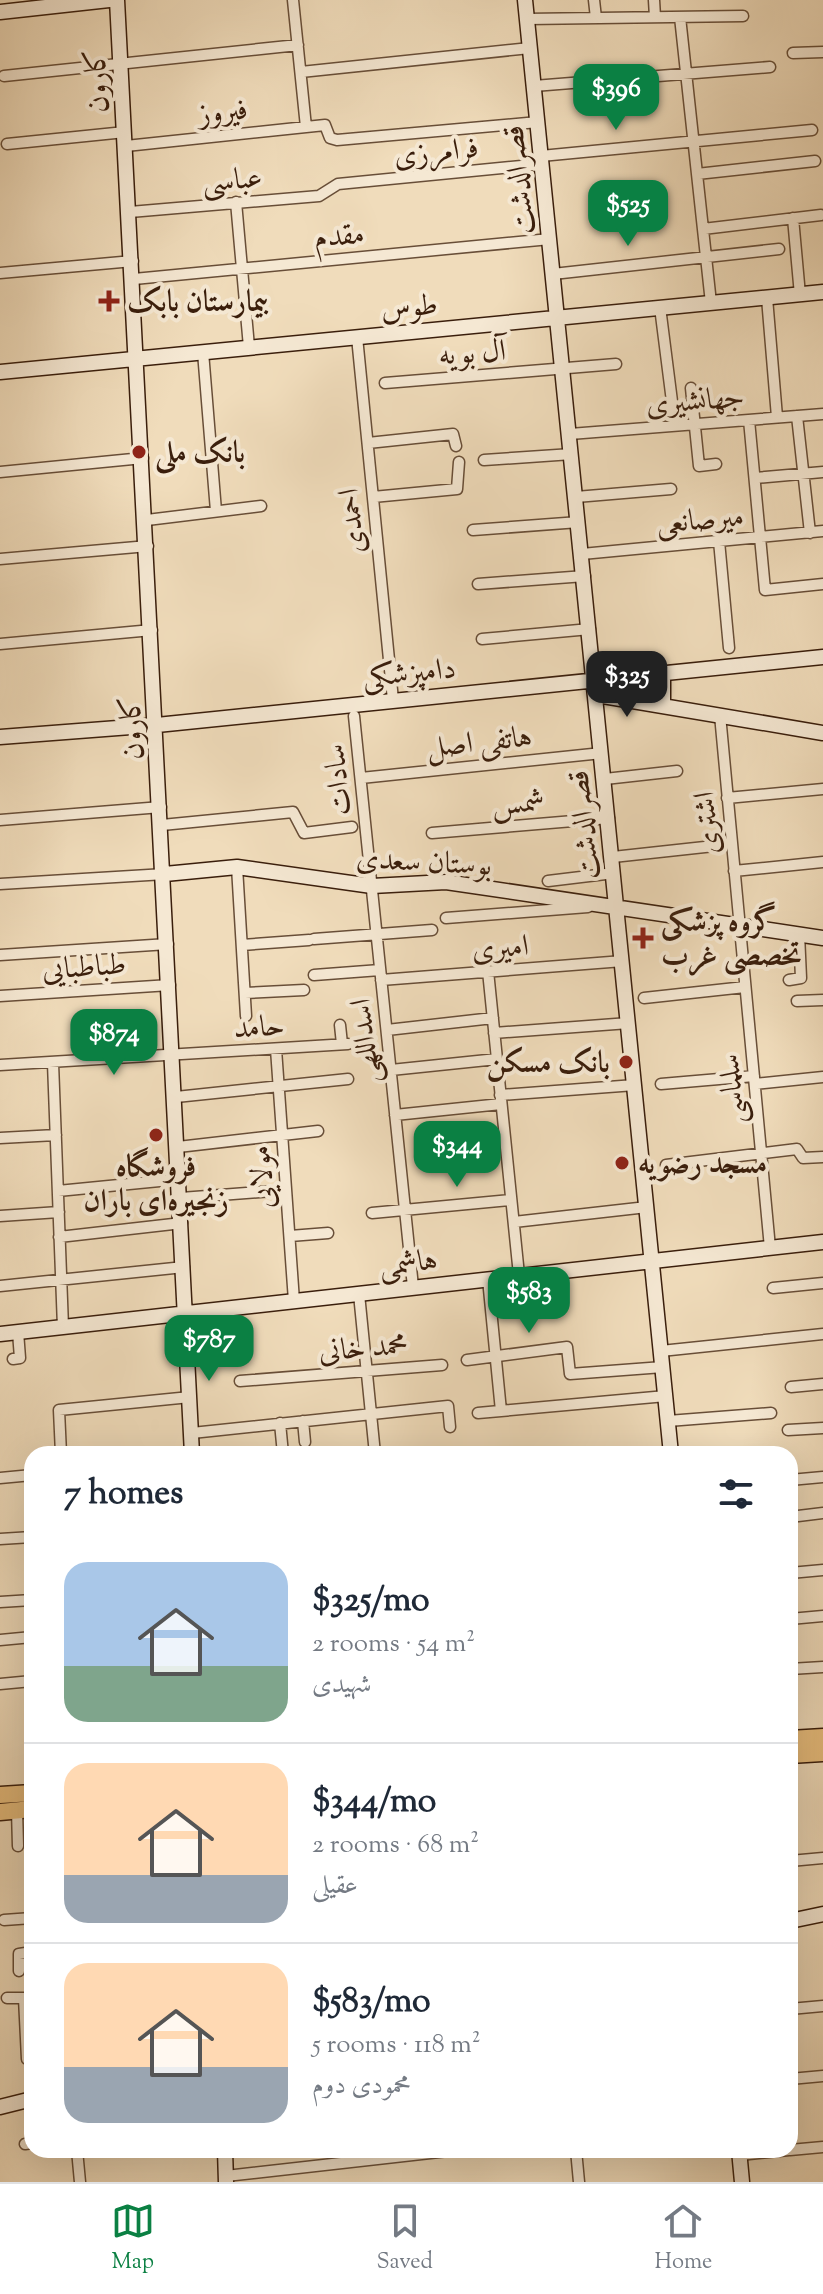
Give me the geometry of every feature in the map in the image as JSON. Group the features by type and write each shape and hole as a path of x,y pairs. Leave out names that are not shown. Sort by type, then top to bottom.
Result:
{"main road":[{"path":"798,1739 823,1737"},
{"path":"798,1755 823,1753"},
{"path":"0,1795 24,1794"}],"street":[{"path":"0,12 109,0"},
{"name":"کارون","path":"117,0 147,520 192,1446"},
{"path":"293,0 306,127"},
{"name":"قصرالدشت","path":"525,0 613,857 611,907 623,961 670,1446"},
{"path":"594,0 596,18"},
{"path":"654,0 655,17"},
{"path":"527,19 743,16"},
{"path":"680,17 711,303"},
{"path":"4,76 298,45"},
{"path":"301,72 530,48"},
{"path":"793,53 823,52"},
{"path":"534,86 770,67"},
{"name":"فیروز","path":"7,144 325,125 330,138 337,140 538,122"},
{"name":"فرامرزی","path":"334,186 693,141 812,130"},
{"path":"697,174 815,161"},
{"name":"عباسی","path":"130,212 319,196 334,186"},
{"path":"236,202 249,347"},
{"path":"703,229 821,215"},
{"path":"793,218 800,295"},
{"name":"مقدم","path":"134,279 550,239"},
{"path":"553,274 779,249"},
{"path":"0,273 133,261"},
{"name":"طوس","path":"0,372 823,292"},
{"path":"767,298 777,417"},
{"path":"661,315 675,425"},
{"name":"احمدی","path":"357,337 393,700"},
{"path":"203,352 216,511"},
{"name":"آل بویه","path":"385,383 616,364"},
{"path":"691,388 699,466 716,464"},
{"name":"جهانشیری","path":"570,434 823,414"},
{"path":"797,416 810,533"},
{"path":"749,420 765,590 823,584"},
{"path":"368,443 453,434 456,446"},
{"path":"484,460 572,454"},
{"path":"0,472 143,458"},
{"path":"373,497 457,489 459,462"},
{"path":"755,478 823,472"},
{"path":"576,497 671,489"},
{"path":"147,520 261,506"},
{"path":"473,530 579,522"},
{"name":"میرصانعی","path":"582,554 823,531"},
{"path":"719,541 729,648"},
{"path":"0,559 148,546"},
{"path":"478,584 585,576"},
{"path":"482,639 590,629"},
{"path":"0,644 152,630"},
{"name":"دامپزشکی","path":"0,737 354,710 393,700 596,687 663,673 823,657"},
{"path":"663,673 663,705"},
{"path":"596,687 663,705 823,733"},
{"name":"سادات","path":"354,710 372,886"},
{"name":"اشتری","path":"720,715 739,925"},
{"name":"هاتفی اصل","path":"361,778 602,753"},
{"path":"605,779 677,771"},
{"path":"727,798 823,789"},
{"path":"0,820 161,807"},
{"path":"162,825 293,812 304,833 352,827"},
{"name":"شمس","path":"432,833 609,818"},
{"path":"613,857 714,846"},
{"path":"734,871 823,862"},
{"path":"237,867 246,1016"},
{"name":"بوستان سعدی","path":"165,874 237,867 372,886 446,882 823,938"},
{"path":"548,881 614,873"},
{"path":"0,884 165,874"},
{"name":"اسداللهی","path":"372,886 413,1287"},
{"path":"446,918 611,907"},
{"name":"سلماسی","path":"739,925 770,1248"},
{"path":"242,945 432,930"},
{"path":"789,980 801,978 799,934"},
{"path":"0,955 168,944"},
{"name":"امیری","path":"314,975 488,971 623,961"},
{"path":"488,971 519,1275"},
{"name":"طباطبایی","path":"0,996 170,985"},
{"path":"644,998 745,987"},
{"path":"245,993 304,990"},
{"path":"797,1001 823,1000"},
{"path":"387,1030 493,1018"},
{"path":"494,1033 629,1023"},
{"name":"حامد","path":"0,1065 174,1057 345,1044 340,1025"},
{"name":"مولایی","path":"276,1049 294,1301"},
{"path":"391,1070 497,1059"},
{"path":"53,1063 63,1327"},
{"path":"661,1084 823,1077"},
{"path":"176,1097 348,1079"},
{"path":"395,1115 500,1099 635,1085"},
{"path":"178,1147 318,1131"},
{"path":"0,1138 56,1135"},
{"path":"666,1165 797,1149 803,1158 823,1157"},
{"path":"58,1191 180,1179"},
{"path":"181,1198 286,1190"},
{"path":"372,1213 511,1200"},
{"path":"514,1222 647,1207"},
{"path":"0,1216 59,1212"},
{"path":"276,1217 288,1217"},
{"path":"59,1237 182,1223"},
{"path":"290,1236 328,1233"},
{"name":"هاشمی","path":"0,1334 823,1242"},
{"path":"0,1286 184,1267"},
{"path":"488,1279 501,1411"},
{"path":"773,1288 823,1283"},
{"path":"359,1294 374,1446"},
{"path":"13,1359 20,1358 18,1332"},
{"path":"661,1351 823,1334"},
{"path":"467,1360 567,1347 570,1374 663,1367"},
{"name":"محمد خانی","path":"240,1381 442,1365"},
{"path":"791,1387 823,1384"},
{"path":"478,1413 666,1396"},
{"path":"61,1446 59,1410 190,1397"},
{"path":"192,1433 448,1406 450,1427"},
{"path":"668,1421 771,1413"},
{"path":"303,1421 305,1442"},
{"path":"280,1423 282,1446"},
{"path":"788,1430 823,1428"},
{"path":"0,1478 24,1476"},
{"path":"798,1479 823,1477"},
{"path":"798,1516 823,1513"},
{"path":"0,1539 24,1538"},
{"path":"798,1572 823,1570"},
{"path":"0,1602 24,1600"},
{"path":"798,1618 823,1616"},
{"path":"0,1640 24,1638"},
{"path":"798,1669 823,1667"},
{"path":"0,1684 24,1682"},
{"path":"16,1810 18,1846"},
{"path":"798,1860 823,1858"},
{"path":"798,1919 823,1914"},
{"path":"4,1920 24,1919"},
{"path":"19,1971 19,1954 24,1953"},
{"path":"7,1998 24,1998"},
{"path":"798,2008 823,2006"},
{"path":"798,2078 823,2076"},
{"path":"0,2107 24,2101"},
{"path":"798,2149 823,2147"},
{"path":"78,2158 80,2182"},
{"path":"225,2158 226,2179 355,2158"},
{"path":"577,2158 579,2182"},
{"path":"740,2158 742,2182"}],"place":[{"name":"بیمارستان بابک","path":"109,301"},
{"name":"بانک ملی","path":"139,452"},
{"name":"گروه پزشکی تخصصی غرب","path":"643,938"},
{"name":"بانک مسکن","path":"626,1062"},
{"name":"فروشگاه زنجیره‌ای باران","path":"156,1135"},
{"name":"مسجد رضویه","path":"622,1163"}]}
